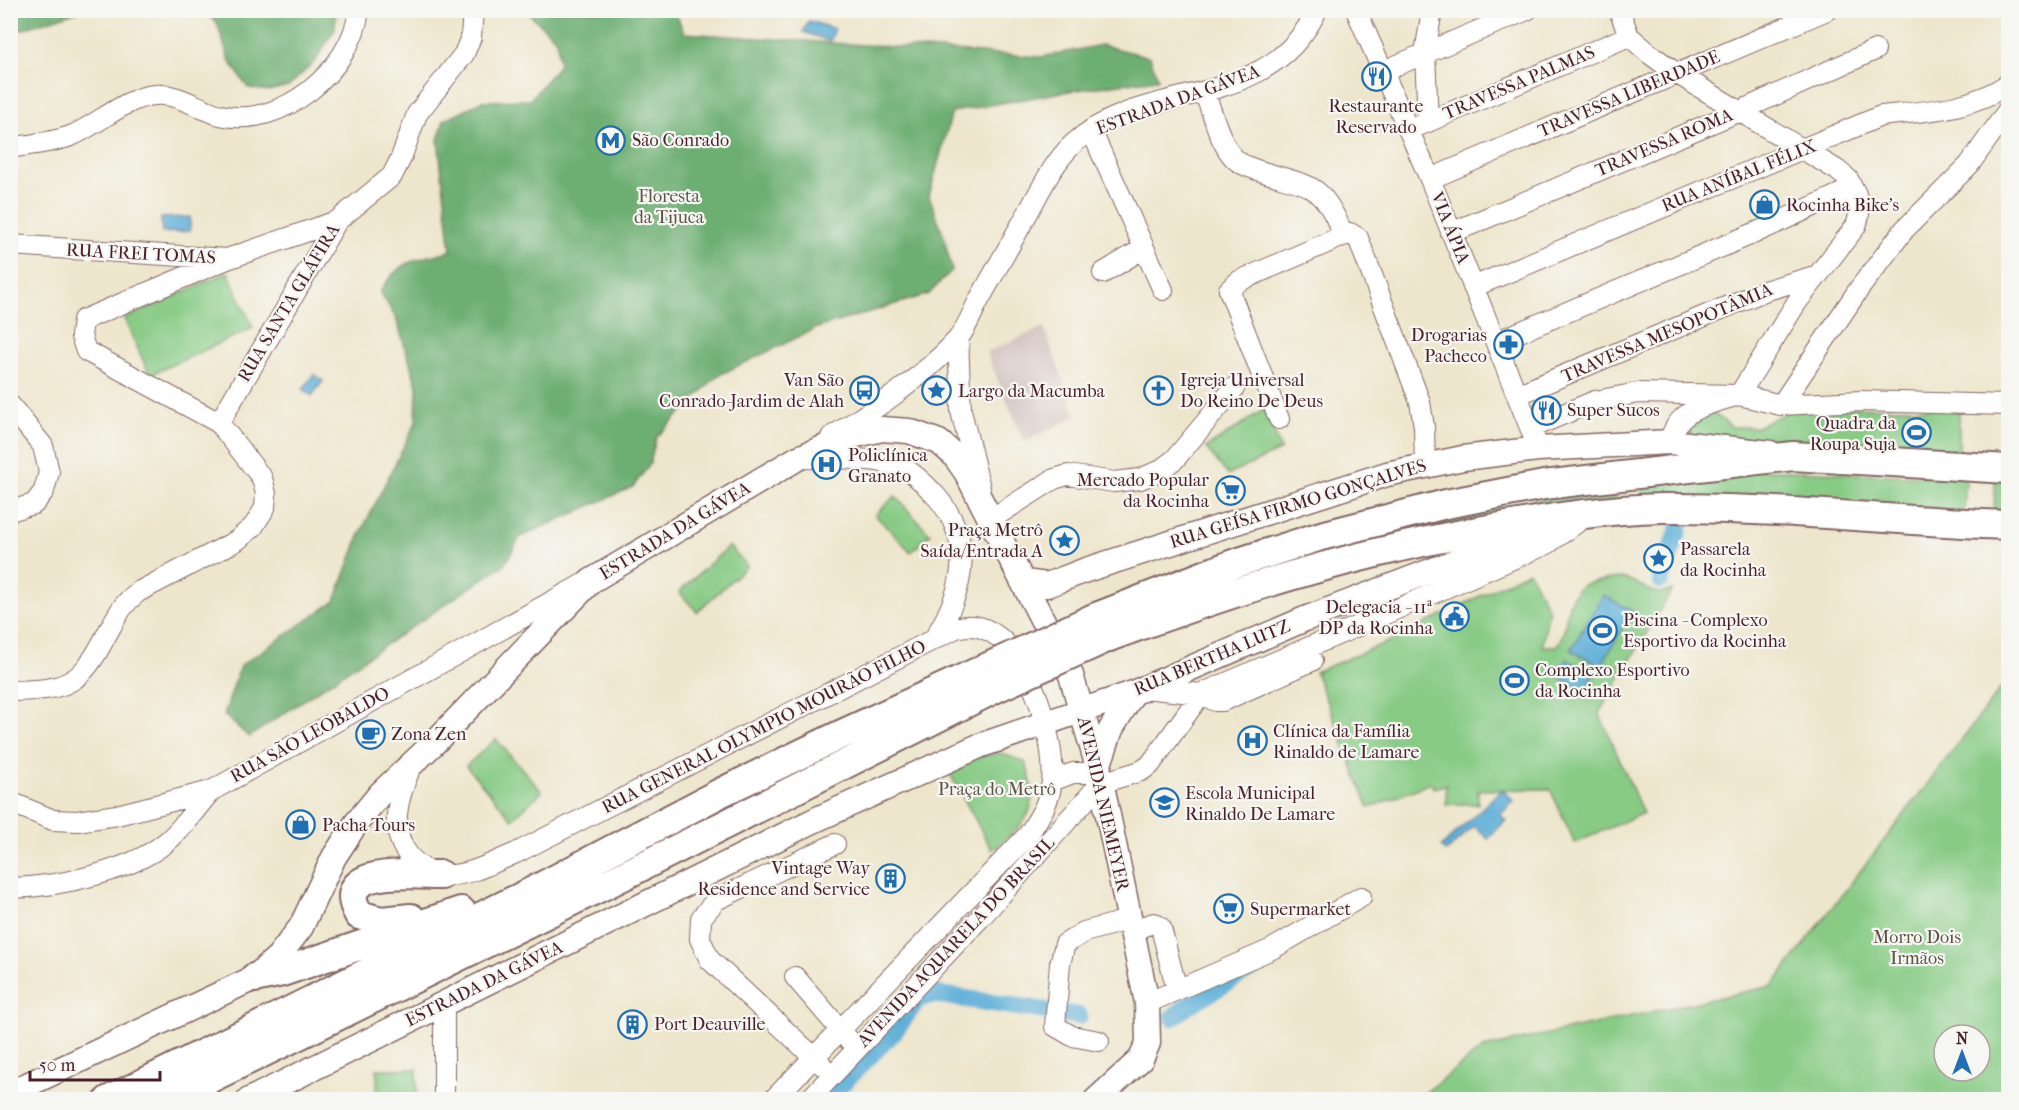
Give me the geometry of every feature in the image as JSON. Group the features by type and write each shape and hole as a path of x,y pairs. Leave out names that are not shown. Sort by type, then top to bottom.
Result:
{"highway":[{"path":"109,1100 535,890 720,793 840,735 991,678 1233,564 1332,533 1446,504 1554,484 1793,456 2008,469"},
{"path":"1101,628 1176,611 1336,562 1434,539 1584,513 1662,508 1733,510 2008,525"},
{"path":"166,1100 615,880 991,678"},
{"path":"441,874 387,874 360,881 353,890 352,900 359,915 381,921 449,914"},
{"path":"254,978 282,972 449,914 535,890"}],"main road":[{"name":"AVENIDA NIEMEYER","path":"798,458 852,436 882,429 909,431 939,442 954,454 988,512 1071,675 1100,774 1147,1003 1148,1043 1145,1052 1134,1066 1096,1100"},
{"name":"RUA GEÍSA FIRMO GONÇALVES","path":"1024,582 1047,585 1086,570 1328,493 1425,465 1534,439 1670,442 1793,456"},
{"name":"ESTRADA DA GÁVEA","path":"10,1093 254,978 278,957 301,927 334,857 357,822 591,581 798,458"},
{"name":"RUA BERTHA LUTZ","path":"1082,711 1139,691 1262,636 1584,513"},
{"path":"1100,774 1111,729 1139,691"},
{"name":"ESTRADA DA GÁVEA","path":"249,1100 815,820 979,746 1082,711"}],"street":[{"path":"10,148 70,136 137,99 154,95 185,100 221,115 244,117 270,112 295,101 330,71 343,55 352,36 359,10"},
{"name":"RUA SANTA GLÁFIRA","path":"219,423 337,221 392,176 417,114 464,54 471,38 472,10"},
{"name":"ESTRADA DA GÁVEA","path":"798,458 887,402 958,339 1046,179 1072,145 1091,130 1138,111 1251,76 1274,64 1298,41 1317,10"},
{"path":"1428,122 1425,53 1432,10"},
{"path":"1382,72 1527,10"},
{"path":"1619,10 1629,36 1676,73 1837,170 1853,188 1859,203 1856,226 1763,353 1739,395 1689,410 1672,430 1670,442"},
{"name":"TRAVESSA LIBERDADE","path":"1430,179 1827,10"},
{"name":"VIA ÁPIA","path":"1361,12 1382,72 1430,179 1534,439"},
{"name":"TRAVESSA PALMAS","path":"1409,130 1629,36"},
{"name":"TRAVESSA ROMA","path":"1451,233 1740,111 1875,50"},
{"name":"RUA ANÍBAL FÉLIX","path":"1473,287 1881,116 1937,110 1987,99 2008,84"},
{"path":"1204,92 1226,144 1236,160 1246,166 1296,180 1320,192 1331,207 1343,234"},
{"path":"1781,405 1859,290 1904,230 1969,165 2008,110"},
{"path":"1091,130 1163,290"},
{"path":"1496,342 1757,232 1853,188"},
{"name":"RUA FREI TOMAS","path":"10,245 227,259 337,221"},
{"path":"1279,419 1229,290 1239,280 1343,234 1350,233 1358,238 1416,387 1423,418 1425,465"},
{"path":"1103,273 1144,248"},
{"path":"10,691 40,691 62,687 80,677 94,659 126,602 138,592 236,541 253,527 265,508 266,494 262,478 219,423 86,351 81,327 84,320 227,259"},
{"name":"TRAVESSA MESOPOTÂMIA","path":"1517,395 1764,291 1818,275"},
{"name":"AVENIDA NIEMEYER","path":"958,339 962,411 988,512"},
{"path":"988,512 1054,479 1068,475 1114,483 1140,479 1159,471 1175,459 1235,387"},
{"path":"1534,439 1576,408 1613,396 1676,392 1739,395 1781,405 1872,401 2008,405"},
{"path":"10,405 30,426 43,446 49,472 44,491 34,504 10,510"},
{"name":"RUA GENERAL OLYMPIO MOURÃO FILHO","path":"441,874 476,869 516,853 930,644 954,603 962,569 961,539 948,510 928,487 901,467 868,461 798,458"},
{"name":"RUA BERTHA LUTZ","path":"1139,691 1202,694 1215,701 1232,698 1520,565 1535,549 1571,529 1584,513"},
{"name":"RUA SÃO LEOBALDO","path":"10,802 53,820 76,821 117,815 211,791 591,581"},
{"name":"AVENIDA AQUARELA DO BRASIL","path":"773,1100 1028,835 1042,814 1052,781 1046,723 1019,660 999,635 979,625 968,624 930,644"},
{"path":"1052,781 1073,772 1100,774 1141,771 1150,765 1202,694"},
{"path":"414,761 400,792 397,809 397,835 415,863 441,874"},
{"name":"AVENIDA AQUARELA DO BRASIL","path":"810,1100 983,915 1100,774"},
{"path":"10,888 48,885 97,873 148,854 171,838 211,791"},
{"path":"832,1076 710,960 700,939 701,918 716,900 835,844"},
{"path":"1147,1003 1272,949 1361,897"},
{"path":"1099,1041 1072,1036 1054,1026 1059,999 1060,964 1065,944 1084,932 1154,924 1161,928 1177,990"},
{"path":"795,976 857,1049"},
{"path":"444,1004 444,1100"}],"shaded area":[{"path":"1044,327 1076,416 1024,442 986,352"}],"green space":[{"path":"11,10 79,10 79,11 11,33"},
{"path":"204,11 336,11 335,29 316,60 289,86 268,91 248,88 229,60 217,23"},
{"name":"Floresta da Tijuca","path":"526,11 675,11 684,33 1041,57 1102,45 1150,57 1158,79 1069,91 952,112 929,196 943,234 952,270 929,294 817,328 717,376 656,438 650,464 633,487 520,537 505,564 249,737 224,715 240,666 335,601 360,534 416,422 417,386 396,318 380,292 401,267 419,259 451,251 438,140 444,120 482,101 530,100 559,65 557,40"},
{"path":"228,272 253,328 150,375 124,319"},
{"path":"1797,407 1959,408 1959,453 1796,448 1691,436 1685,424 1709,410 1732,427 1757,427"},
{"path":"1265,409 1281,450 1228,475 1206,448"},
{"path":"1751,469 1966,478 1964,512 1643,501 1640,483"},
{"path":"1995,480 2008,481 2008,514 1994,513"},
{"path":"1607,487 1618,501 1270,570 1267,566 1424,521"},
{"path":"895,496 930,534 911,552 875,515"},
{"path":"729,546 747,566 697,612 679,592"},
{"name":"Complexo Esportivo da Rocinha","path":"1529,571 1549,610 1542,646 1556,646 1561,639 1571,599 1576,591 1585,584 1619,578 1632,581 1652,592 1672,590 1599,713 1643,813 1575,843 1550,789 1478,790 1478,804 1446,804 1446,785 1433,788 1431,783 1369,808 1315,672 1393,640"},
{"name":"Morro Dois Irmãos","path":"2008,679 2008,1099 1417,1099 1483,1048 1772,986"},
{"path":"496,739 542,792 512,819 466,766"},
{"name":"Praça do Metrô","path":"1000,753 1025,762 1030,778 1032,803 1023,822 992,850 949,772 982,756"},
{"path":"377,1069 417,1069 417,1099 377,1099"}],"water":[{"path":"809,21 835,29 830,41 803,32"},
{"path":"190,217 190,231 162,233 161,218"},
{"path":"314,374 323,381 312,396 303,389"},
{"name":"Piscina - Complexo Esportivo da Rocinha","path":"1603,595 1632,611 1601,666 1571,650"},
{"path":"1566,659 1594,675 1584,692 1556,675"},
{"path":"1502,789 1514,801 1500,815 1506,820 1488,839 1474,826 1446,852 1441,847"}],"waterway":[{"path":"1661,580 1679,529"},
{"path":"1173,1017 1189,1005 1254,967"},
{"path":"826,1100 894,1032 918,999 933,994 1079,1016"}],"place":[{"name":"Restaurante Reservado","path":"1376,77"},
{"name":"São Conrado","path":"611,140"},
{"name":"Rocinha Bike's","path":"1765,205"},
{"name":"Drogarias Pacheco","path":"1508,345"},
{"name":"Van São Conrado-Jardim de Alah","path":"865,390"},
{"name":"Igreja Universal Do Reino De Deus","path":"1159,390"},
{"name":"Largo da Macumba","path":"937,391"},
{"name":"Super Sucos","path":"1546,410"},
{"name":"Quadra da Roupa Suja","path":"1917,433"},
{"name":"Policlínica Granato","path":"827,465"},
{"name":"Mercado Popular da Rocinha","path":"1230,490"},
{"name":"Praça Metrô Saída/Entrada A","path":"1064,540"},
{"name":"Passarela da Rocinha","path":"1659,559"},
{"name":"Delegacia - 11ª DP da Rocinha","path":"1454,617"},
{"name":"Piscina - Complexo Esportivo da Rocinha","path":"1602,630"},
{"name":"Complexo Esportivo da Rocinha","path":"1514,680"},
{"name":"Zona Zen","path":"370,734"},
{"name":"Clínica da Família Rinaldo de Lamare","path":"1252,741"},
{"name":"Escola Municipal Rinaldo De Lamare","path":"1164,803"},
{"name":"Pacha Tours","path":"301,825"},
{"name":"Vintage Way Residence and Service","path":"891,878"},
{"name":"Supermarket","path":"1229,909"},
{"name":"Port Deauville","path":"633,1024"}]}
